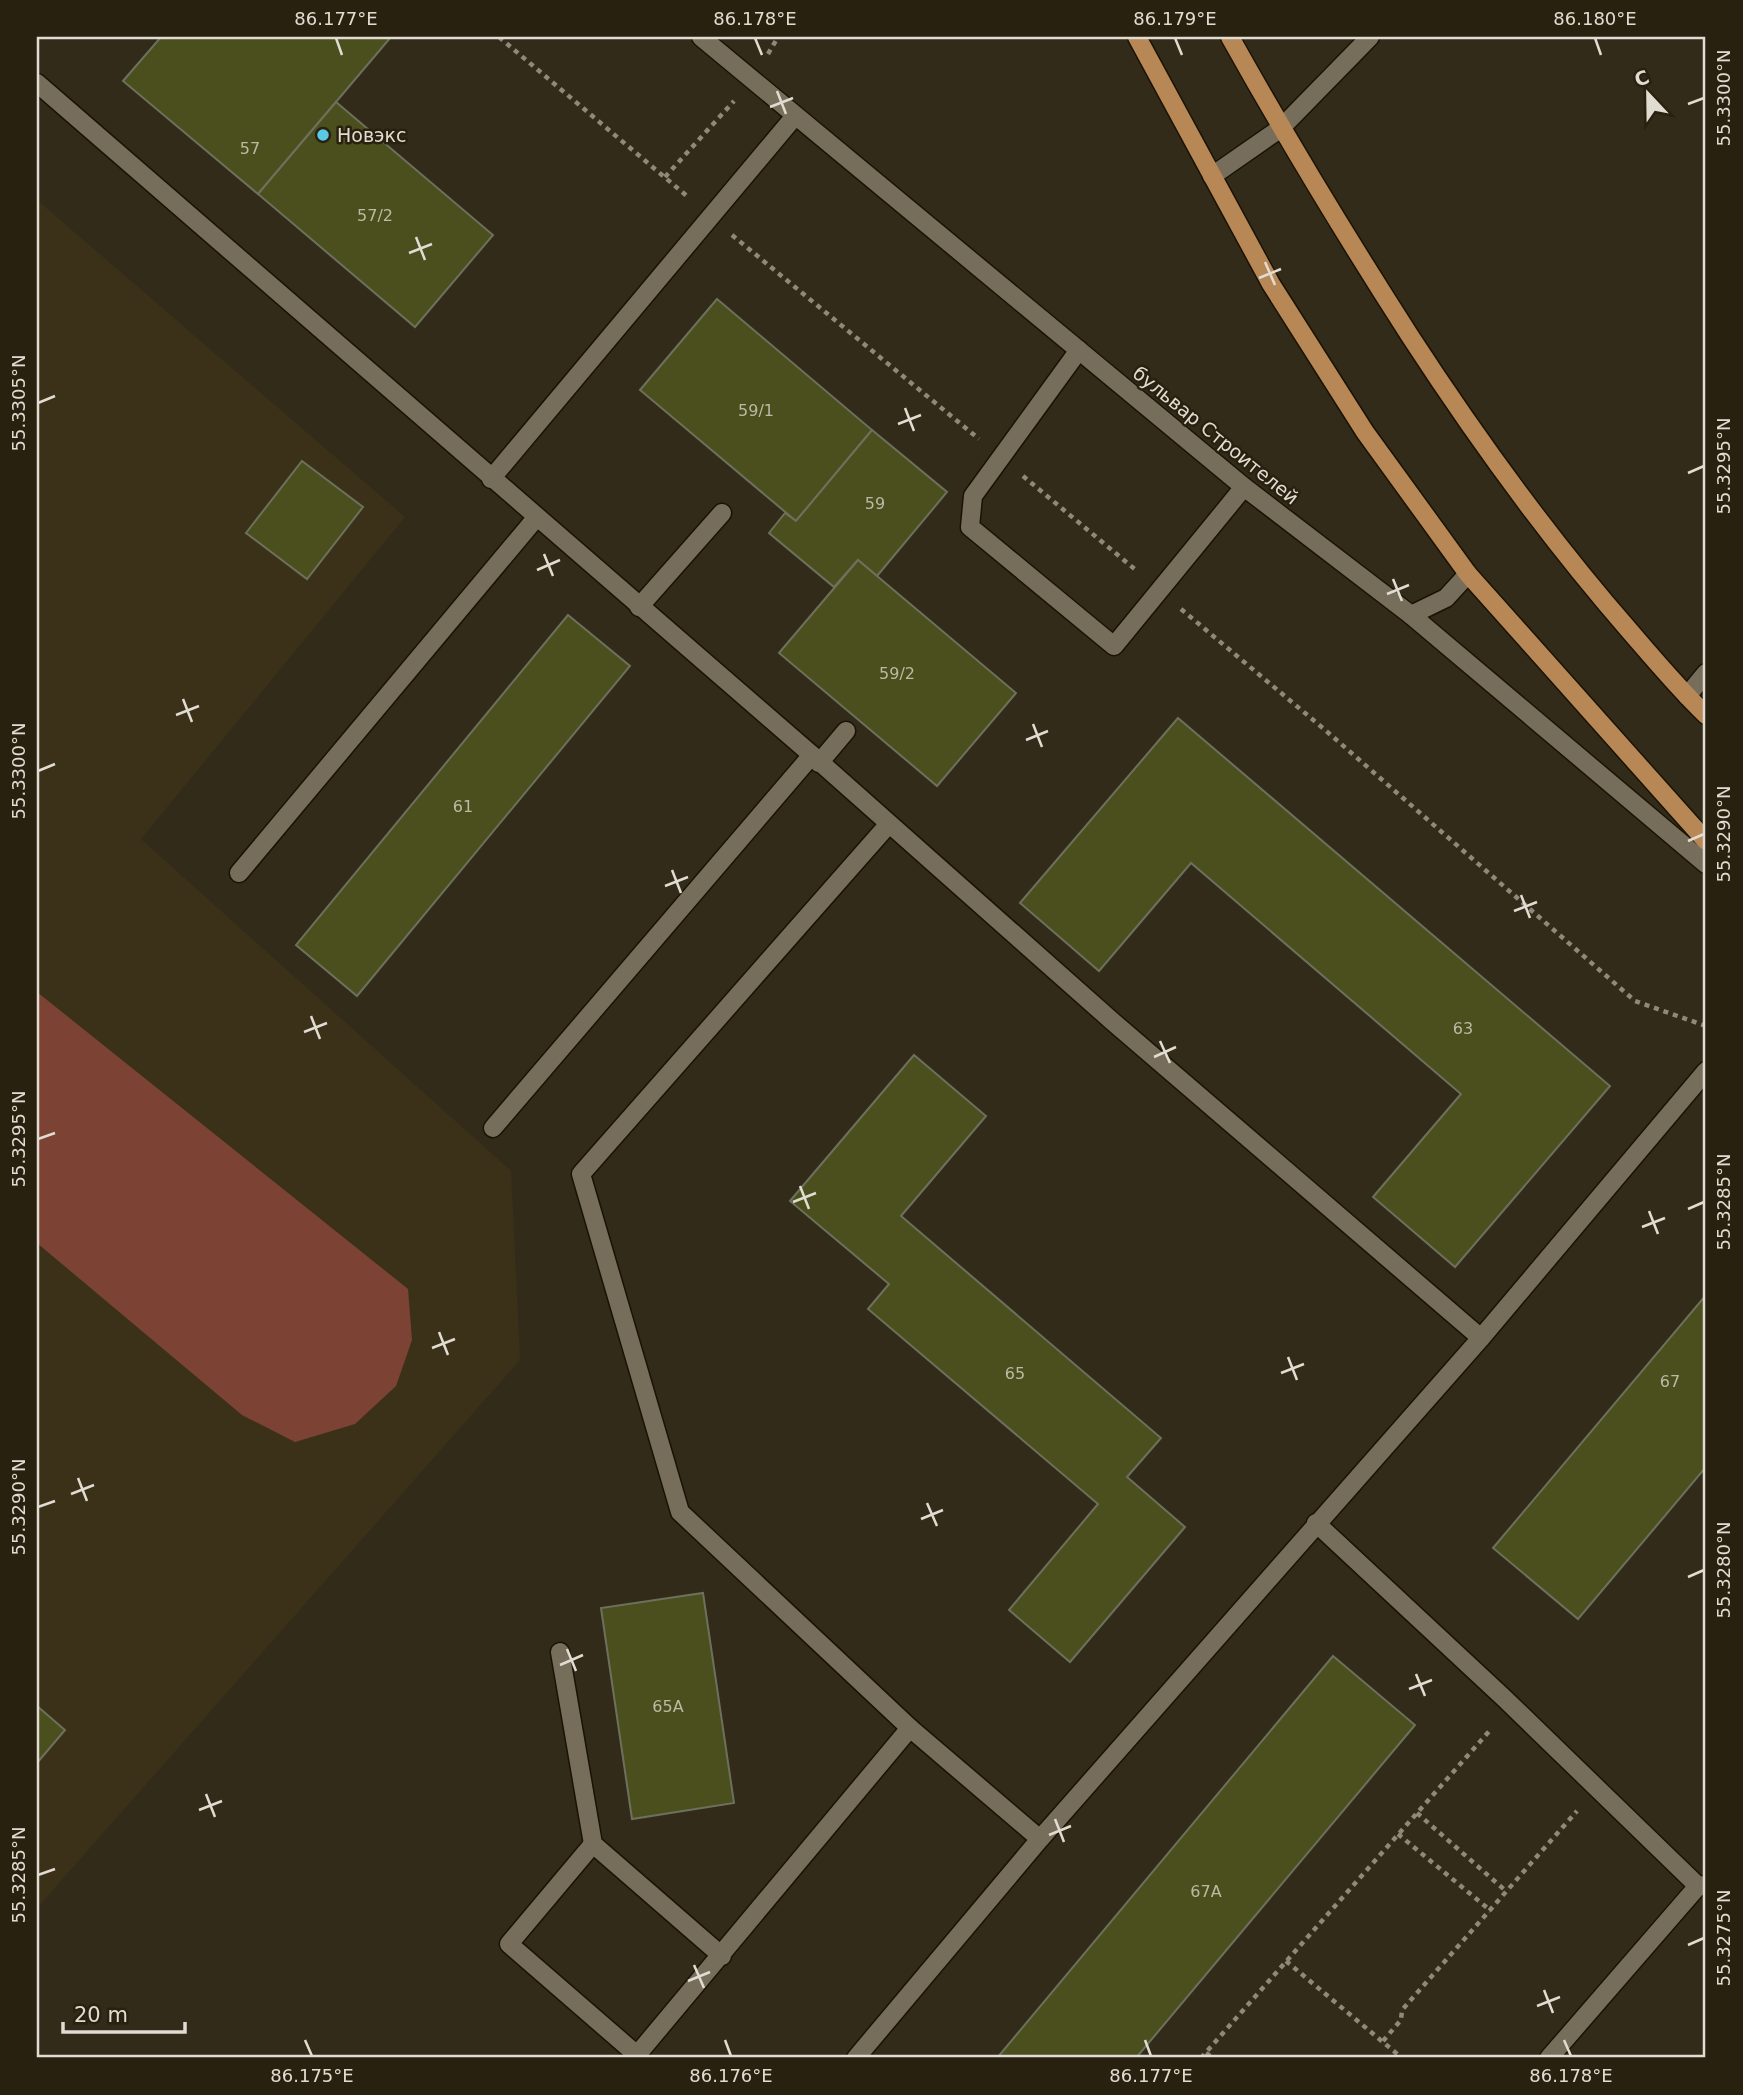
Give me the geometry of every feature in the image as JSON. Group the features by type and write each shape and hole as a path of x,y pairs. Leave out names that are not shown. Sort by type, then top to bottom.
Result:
{"main road":[{"path":"1137,37 1271,284 1358,421 1468,574 1706,841"},
{"path":"1230,37 1280,128 1453,402 1523,503 1575,569 1706,715"}],"street":[{"name":"бульвар Строителей","path":"701,37 1244,487 1410,615 1706,864"},
{"path":"1212,176 1280,128 1370,37"},
{"path":"37,83 816,759 888,825 1482,1338"},
{"path":"491,479 709,215 795,116"},
{"path":"1079,350 999,456 973,496 970,527 1114,646 1244,487"},
{"path":"639,607 722,513"},
{"path":"239,873 536,518"},
{"path":"1410,615 1446,598 1468,574"},
{"path":"1687,696 1706,673"},
{"path":"493,1128 816,759 846,731"},
{"path":"888,825 581,1174 680,1512 910,1728 1040,1839"},
{"path":"856,2058 1040,1839 1482,1338 1706,1071"},
{"path":"1316,1523 1702,1886 1549,2058"},
{"path":"560,1652 593,1844 722,1955"},
{"path":"593,1844 509,1944 637,2055 910,1728"}],"path":[{"path":"499,37 1160,591 1635,1001 1706,1026"},
{"path":"665,177 753,81 778,37"},
{"path":"1201,2058 1512,1706"},
{"path":"1383,2041 1401,2020 1402,2010 1597,1788"},
{"path":"1417,1813 1507,1892"},
{"path":"1398,1834 1491,1911"},
{"path":"1286,1961 1402,2058"},
{"path":"1206,2053 1213,2058"}],"shaded area":[{"path":"37,200 405,517 141,839 511,1171 520,1360 37,1908"},
{"path":"37,992 408,1289 412,1340 396,1386 355,1424 295,1442 242,1415 37,1243"}],"building":[{"path":"161,37 391,37 258,194 123,81"},
{"path":"336,102 493,235 415,327 258,194"},
{"path":"717,299 872,430 796,521 640,390"},
{"path":"872,430 947,492 877,576 858,560 834,587 769,533 785,513 796,521"},
{"path":"302,461 363,507 307,579 246,533"},
{"path":"858,560 1016,693 937,786 779,653"},
{"path":"568,615 630,666 357,996 296,945"},
{"path":"1178,718 1610,1086 1455,1267 1373,1197 1461,1094 1191,863 1099,971 1020,903"},
{"path":"914,1055 986,1116 901,1216 1161,1438 1127,1477 1185,1527 1070,1662 1009,1610 1098,1504 868,1309 889,1284 790,1201"},
{"path":"1706,1295 1706,1467 1578,1619 1493,1548"},
{"path":"703,1593 734,1803 632,1819 601,1608"},
{"path":"1333,1656 1415,1725 1136,2058 997,2058"},
{"path":"37,1706 65,1730 37,1763"}],"place":[{"name":"Новэкс","path":"323,135"}]}
